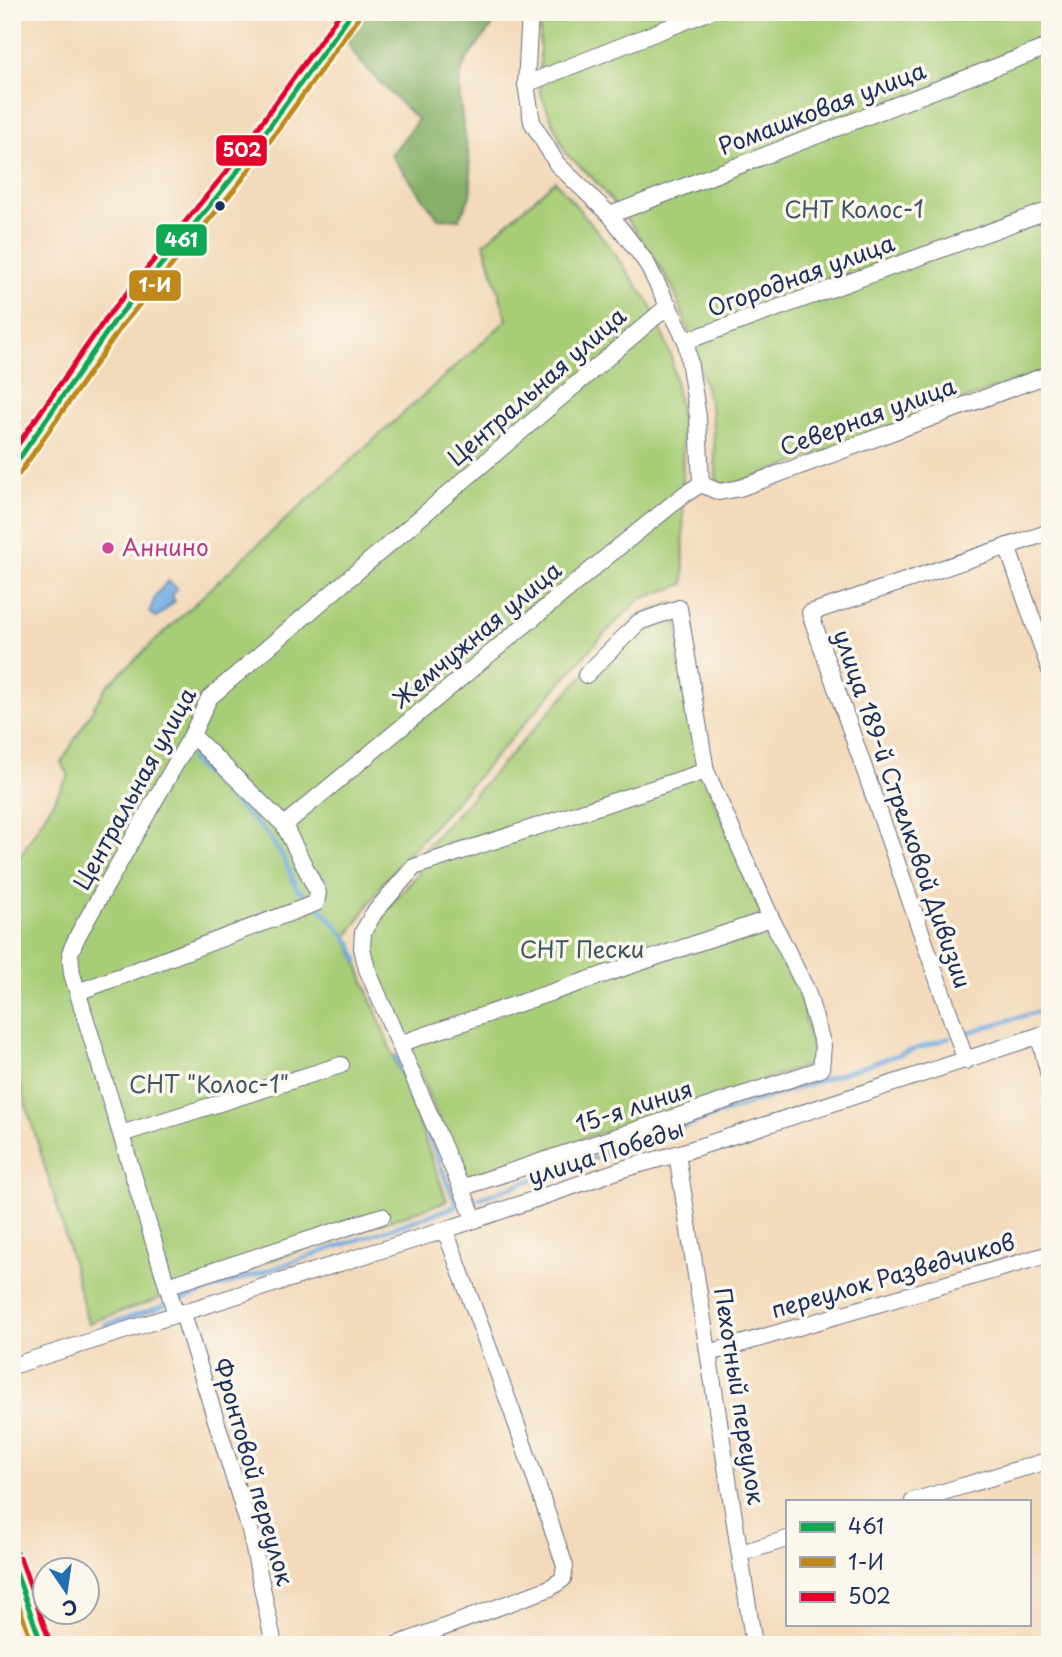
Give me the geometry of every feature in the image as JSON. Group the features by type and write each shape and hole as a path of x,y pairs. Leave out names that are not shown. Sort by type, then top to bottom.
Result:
{"main road":[{"path":"12,469 114,322 234,176 352,12"},
{"path":"12,1560 42,1645"}],"street":[{"path":"530,12 526,84 532,122 557,164 610,215 646,262 687,341 698,417 701,484"},
{"path":"526,84 708,12"},
{"name":"Ромашковая улица","path":"610,215 1050,46"},
{"name":"Огородная улица","path":"687,341 1050,210"},
{"name":"Центральная улица","path":"179,1314 167,1286 78,992 70,953 192,735 209,698 669,304"},
{"name":"Северная улица","path":"701,484 719,492 740,488 1050,374"},
{"name":"Жемчужная улица","path":"284,825 615,550 701,484"},
{"name":"улица 189-й Стрелковой Дивизии","path":"966,1061 810,613 1050,532"},
{"path":"1007,546 1050,670"},
{"path":"398,1044 771,918 706,771 679,608 639,622 586,675"},
{"path":"78,992 316,903 318,893 284,825 192,735"},
{"path":"475,1220 367,969 362,948 363,932 374,913 414,867 706,771"},
{"name":"15-я линия","path":"461,1188 821,1069 823,1046 807,990 771,918"},
{"path":"1044,1034 1050,1079"},
{"name":"улица Победы","path":"12,1366 445,1230 626,1168 677,1154 1044,1034"},
{"path":"121,1134 341,1065"},
{"name":"Пехотный переулок","path":"677,1154 754,1645"},
{"path":"167,1286 382,1216"},
{"path":"396,1645 550,1588 563,1579 565,1566 512,1411 445,1230"},
{"name":"переулок Разведчиков","path":"709,1353 1050,1254"},
{"name":"Фронтовой переулок","path":"179,1314 250,1530 275,1645"},
{"path":"916,1500 1050,1460"},
{"path":"741,1553 786,1539"}],"green space":[{"path":"363,12 503,12 468,58 460,78 459,93 471,180 470,195 459,220 438,218 391,155 418,120 351,49 348,33"},
{"name":"СНТ Колос-1","path":"540,12 1050,12 1050,368 735,485 717,484 712,413 696,352 673,288 636,231 592,177 566,154 540,92"},
{"name":"СНТ \"Колос-1\"","path":"555,181 605,240 650,304 671,356 682,422 684,584 640,599 603,635 382,884 347,937 447,1201 88,1323 58,1209 12,1059 12,870 69,775 61,763 106,687 254,548 507,320 484,243"},
{"name":"СНТ Пески","path":"674,603 700,764 759,909 800,994 815,1063 463,1178 376,969 369,947 370,929 418,874 419,855 637,616"}],"water":[{"path":"168,581 177,588 172,596 175,601 156,618 149,612 157,593"}],"waterway":[{"path":"190,760 266,833 283,857 297,889 311,897"},
{"path":"319,906 351,943 358,961"},
{"path":"966,1033 1050,1008"},
{"path":"474,1200 949,1038"},
{"path":"180,1300 457,1206 396,1056"},
{"path":"105,1325 164,1306"}],"transit line":[{"name":"502","path":"12,453 107,317 227,171 341,12"},
{"name":"461","path":"12,469 114,322 234,176 352,12"},
{"name":"1-И","path":"19,474 121,327 241,181 359,17"},
{"name":"502","path":"20,1557 50,1642"},
{"name":"461","path":"12,1561 42,1645"},
{"name":"1-И","path":"12,1587 33,1645"}],"place":[{"name":"Аннино","path":"108,548"}]}
